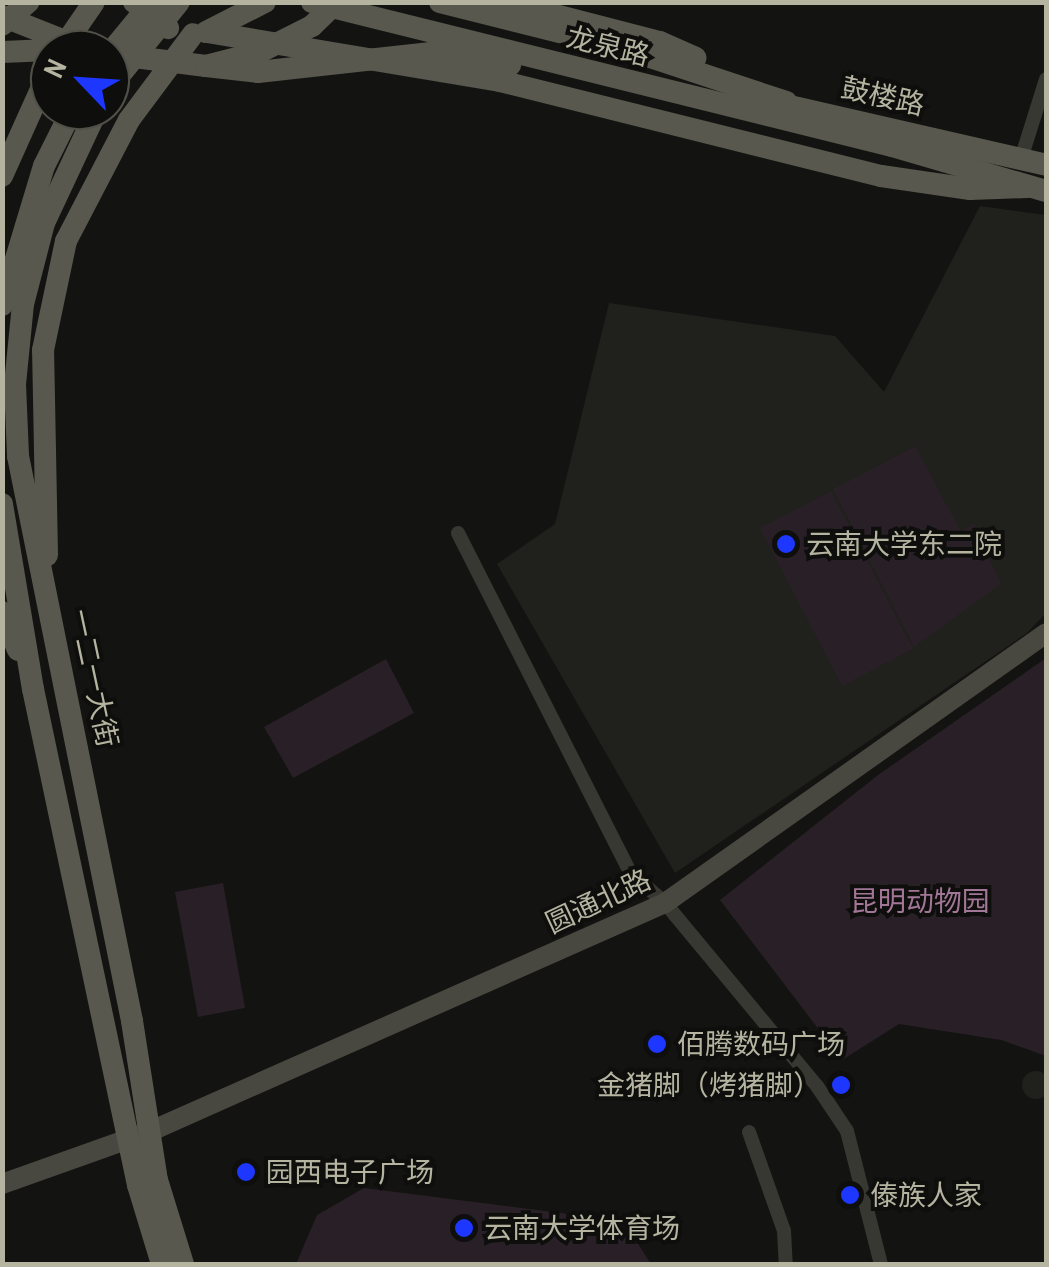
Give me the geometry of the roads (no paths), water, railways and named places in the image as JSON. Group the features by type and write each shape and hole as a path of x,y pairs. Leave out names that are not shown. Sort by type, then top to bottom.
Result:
{"main road":[{"path":"2,25 28,2"},
{"path":"134,2 148,31"},
{"path":"148,31 152,2"},
{"path":"130,58 148,31 178,2"},
{"path":"52,618 42,350 66,241 100,169 200,33 265,2"},
{"name":"龙泉路","path":"312,2 774,118"},
{"path":"206,66 260,52 312,26 336,2"},
{"name":"龙泉路","path":"370,2 707,82"},
{"path":"440,2 808,109"},
{"path":"505,2 660,42 808,109"},
{"path":"73,30 87,7"},
{"path":"2,16 37,30"},
{"path":"130,42 148,31 200,33 500,81 880,176 970,189 1037,189"},
{"path":"2,52 30,51"},
{"path":"130,56 258,72 431,53 510,66 864,155 1037,189"},
{"name":"鼓楼路","path":"808,109 1046,165"},
{"path":"2,176 30,114"},
{"name":"鼓楼路","path":"774,118 1037,189"},
{"path":"2,304 44,166 62,130"},
{"name":"一二一大街","path":"87,130 44,223 23,304 15,384 32,543 52,618 162,1264"},
{"name":"一二一大街","path":"2,504 33,689 139,1135 183,1264"},
{"path":"2,612 33,689"},
{"name":"圆通北路","path":"2,1184 139,1135 665,903 1046,633"}],"street":[{"path":"1021,159 1046,80"},
{"path":"458,532 630,872 665,903 818,1086 847,1131 881,1264"},
{"path":"749,1132 784,1231 786,1264"}],"place":[{"name":"云南大学东二院","path":"786,544"},
{"name":"佰腾数码广场","path":"657,1044"},
{"name":"金猪脚（烤猪脚）","path":"841,1085"},
{"name":"园西电子广场","path":"246,1172"},
{"name":"傣族人家","path":"850,1195"},
{"name":"云南大学体育场","path":"464,1228"}],"park label":[{"name":"昆明动物园","path":"920,901"}]}
